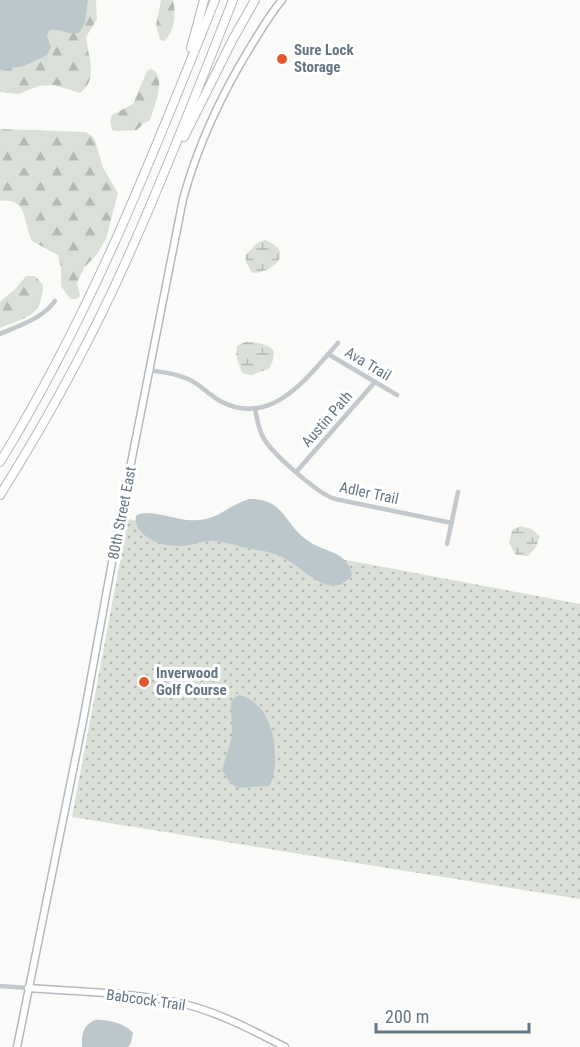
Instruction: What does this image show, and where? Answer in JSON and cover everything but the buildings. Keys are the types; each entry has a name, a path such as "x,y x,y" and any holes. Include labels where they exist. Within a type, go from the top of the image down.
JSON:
{"highway":[{"path":"142,181 186,65 204,0"},
{"path":"0,462 74,331 117,239 215,0"},
{"path":"157,192 233,0"},
{"path":"0,495 46,418 89,338 223,57 255,0"}],"street":[{"name":"80th Street East","path":"16,1047 84,717 179,216 199,147 229,83 282,0"},
{"path":"0,334 38,317 55,301"},
{"path":"149,370 181,376 228,404 255,408 275,404 287,396 339,343"},
{"name":"Ava Trail","path":"328,354 397,395"},
{"name":"Austin Path","path":"297,471 375,382"},
{"name":"Adler Trail","path":"255,408 265,441 323,494 331,498 452,523"},
{"path":"447,544 458,492"},
{"name":"Babcock Trail","path":"0,986 140,997 188,1005 219,1015 285,1047"}],"green space":[{"path":"0,0 96,0 97,19 86,37 91,74 86,87 80,93 54,85 38,86 19,94 0,92"},
{"path":"161,0 173,0 174,11 172,28 164,41 160,40 156,25"},
{"path":"154,70 157,75 159,87 150,120 137,130 112,130 110,121 112,115 133,104 147,71"},
{"path":"0,129 85,132 95,140 103,168 118,193 106,239 97,254 84,268 77,283 80,296 76,299 70,299 61,286 58,255 32,241 23,212 16,203 0,201"},
{"path":"265,240 279,250 278,261 268,269 252,273 245,256 257,243"},
{"path":"26,276 35,276 43,285 42,296 36,310 31,315 0,328 0,302"},
{"path":"245,342 264,345 274,351 269,369 251,375 242,373 236,355 237,346"},
{"path":"128,519 580,604 580,899 72,817"},
{"path":"521,526 531,529 540,536 536,547 528,556 516,555 509,543 512,530"}],"shaded area":[{"path":"0,0 88,0 85,22 80,32 49,30 47,36 51,47 47,55 24,66 0,70"},
{"path":"249,499 261,500 277,507 299,534 340,556 352,575 344,583 335,586 326,584 273,553 215,541 183,546 165,545 144,535 136,523 136,516 146,513 187,520 206,519"},
{"path":"240,695 250,699 258,706 269,722 274,742 275,763 273,778 269,786 238,788 230,783 222,770 232,737 231,703 235,697"},
{"path":"95,1020 110,1021 126,1027 133,1033 131,1043 128,1047 82,1047 84,1031"}],"place":[{"name":"Sure Lock Storage","path":"282,59"},
{"name":"Inverwood Golf Course","path":"144,682"}]}
